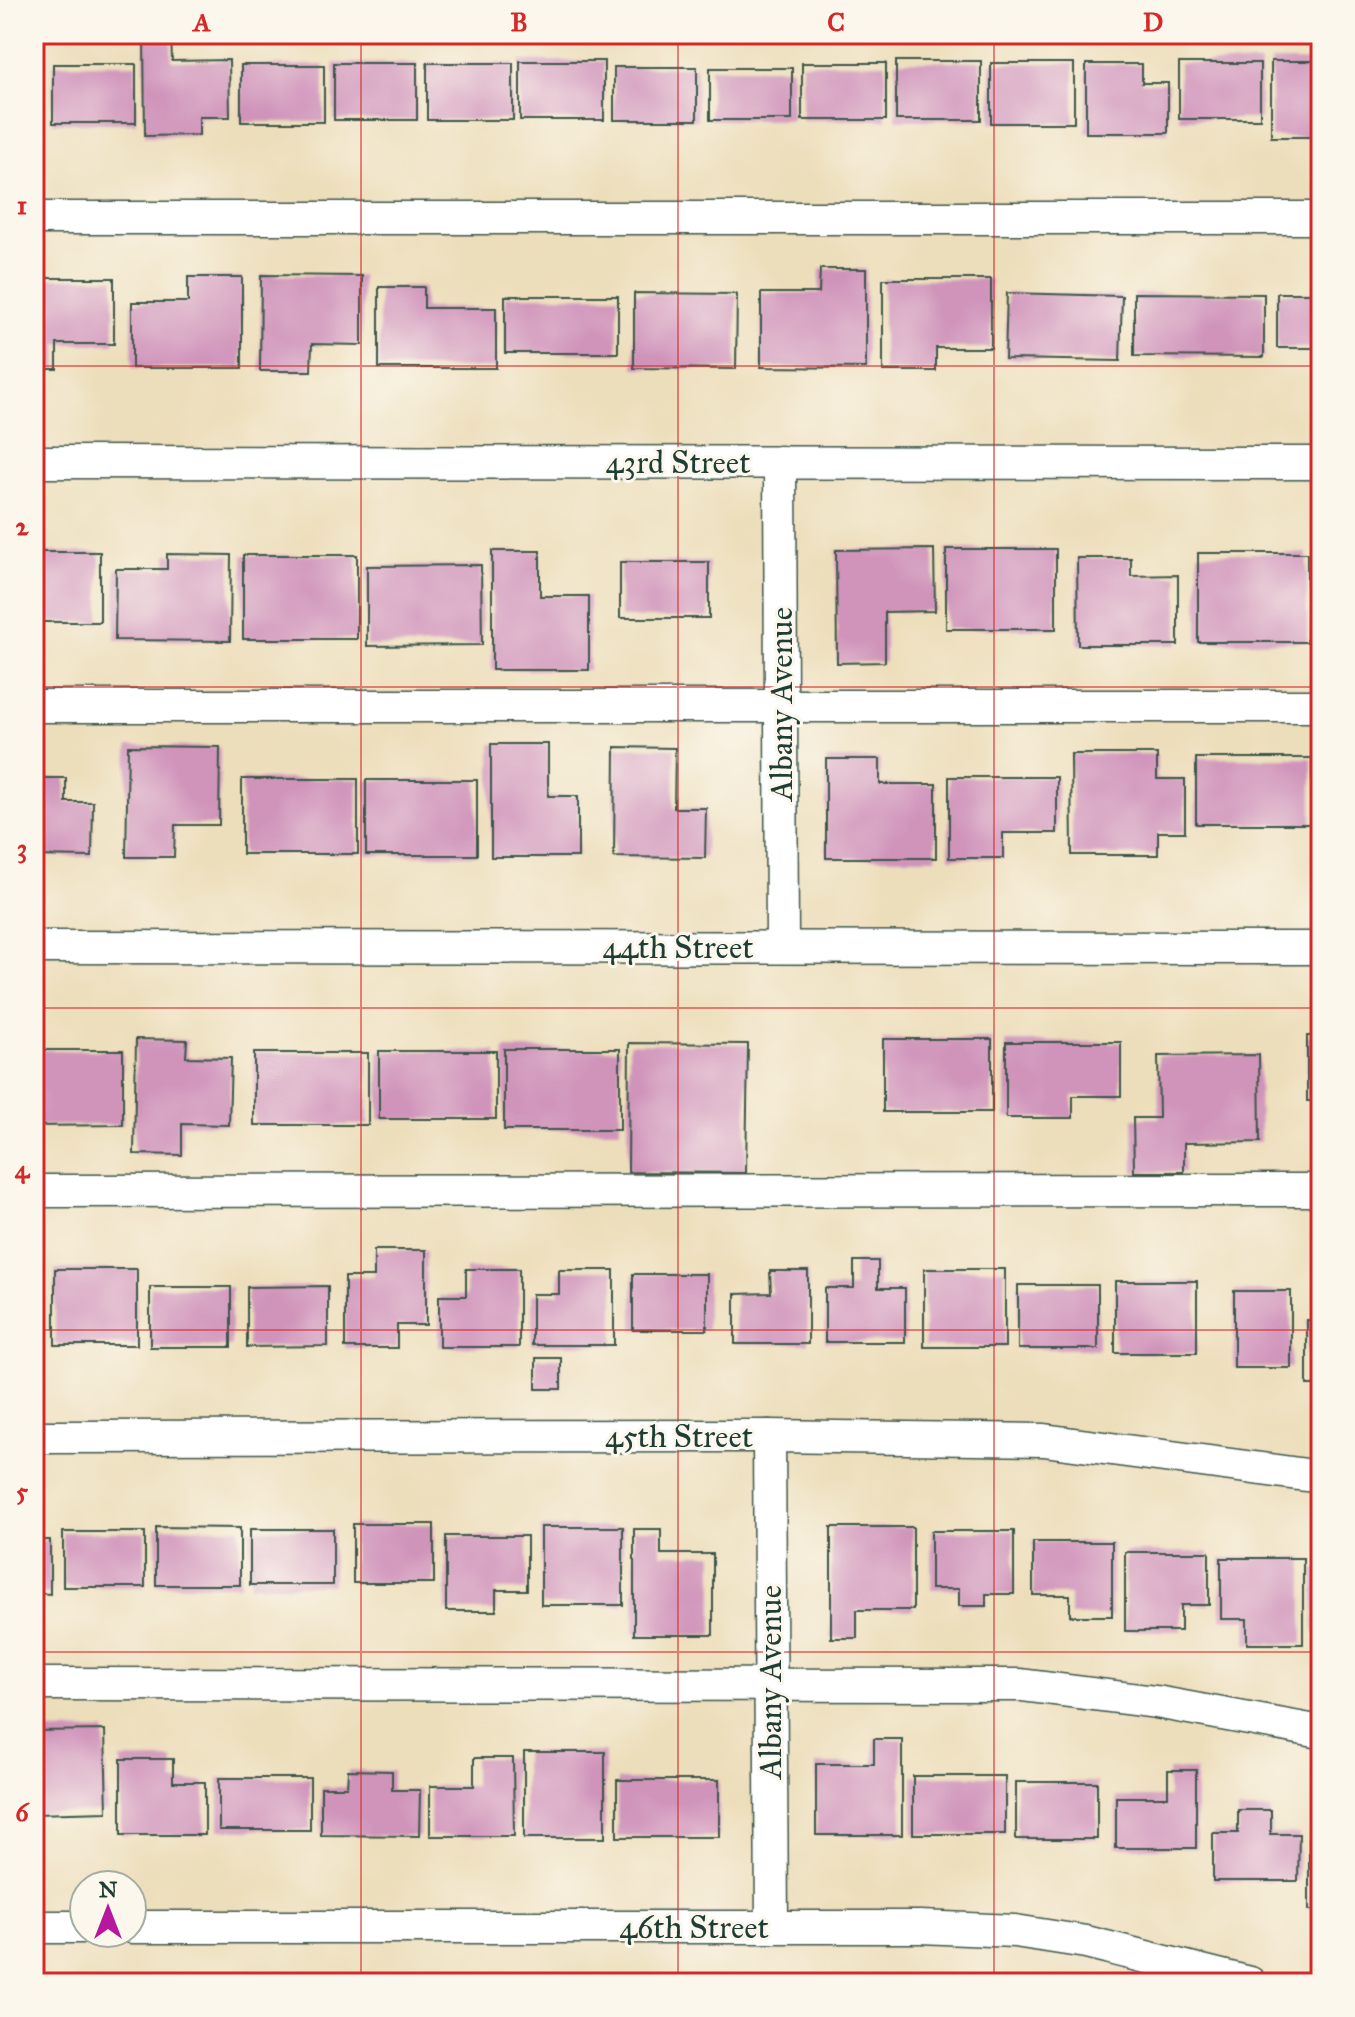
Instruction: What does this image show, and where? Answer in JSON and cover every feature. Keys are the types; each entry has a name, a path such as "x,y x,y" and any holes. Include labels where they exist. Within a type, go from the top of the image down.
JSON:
{"street":[{"path":"34,218 1321,218"},
{"name":"43rd Street","path":"34,462 1321,463"},
{"name":"Albany Avenue","path":"780,462 782,947"},
{"path":"34,706 1321,706"},
{"name":"44th Street","path":"34,947 1321,948"},
{"path":"34,1191 1321,1190"},
{"name":"Albany Avenue","path":"769,1436 772,1927"},
{"name":"45th Street","path":"34,1437 769,1436 1044,1440 1321,1477"},
{"path":"34,1684 1021,1685 1156,1702 1321,1732"},
{"path":"34,1927 68,1927"},
{"name":"46th Street","path":"148,1927 920,1927 1015,1931 1086,1942 1250,1983"}],"building":[{"path":"144,34 171,34 172,61 229,60 230,117 199,117 199,135 145,136"},
{"path":"520,61 604,61 604,120 520,120"},
{"path":"896,61 981,61 981,120 896,120"},
{"path":"1271,61 1321,61 1321,137 1271,137"},
{"path":"334,63 417,63 417,120 334,120"},
{"path":"427,63 513,63 513,120 427,120"},
{"path":"802,63 886,63 886,120 802,120"},
{"path":"991,63 1074,63 1074,123 991,123"},
{"path":"1179,63 1260,63 1260,119 1179,119"},
{"path":"34,64 41,64 41,114 34,114"},
{"path":"53,64 136,64 136,123 53,123"},
{"path":"1086,64 1142,64 1142,83 1168,83 1168,133 1086,133"},
{"path":"241,65 324,65 324,122 241,122"},
{"path":"614,67 697,67 697,120 614,120"},
{"path":"710,68 792,68 792,120 710,120"},
{"path":"820,269 866,269 866,368 761,367 761,293 819,293"},
{"path":"261,275 362,276 362,345 312,344 311,371 260,371"},
{"path":"188,277 242,277 242,368 132,368 132,302 188,302"},
{"path":"34,278 114,278 114,344 57,344 57,369 34,369"},
{"path":"883,279 991,279 991,348 936,348 936,371 883,371"},
{"path":"379,287 424,287 424,308 496,308 496,368 379,368"},
{"path":"634,293 737,294 736,369 634,368"},
{"path":"1007,293 1122,296 1120,361 1005,359"},
{"path":"1134,293 1264,294 1264,357 1134,356"},
{"path":"1277,293 1321,293 1321,348 1277,348"},
{"path":"505,296 618,296 618,353 505,353"},
{"path":"934,549 935,611 885,612 885,662 837,663 836,550"},
{"path":"946,549 1056,549 1056,629 946,629"},
{"path":"492,551 540,551 540,596 589,596 589,670 492,670"},
{"path":"34,552 100,552 100,622 34,622"},
{"path":"1198,553 1307,553 1307,642 1198,642"},
{"path":"167,554 231,555 230,641 115,640 116,569 167,569"},
{"path":"243,555 357,555 357,639 243,639"},
{"path":"1077,558 1131,558 1131,576 1178,575 1178,645 1078,645"},
{"path":"620,562 709,562 709,618 620,618"},
{"path":"481,565 482,645 367,646 367,566"},
{"path":"491,744 548,744 548,796 578,796 578,857 491,857"},
{"path":"128,746 220,747 219,825 175,825 174,857 126,857"},
{"path":"615,747 675,748 674,808 706,808 705,858 614,857"},
{"path":"1071,754 1157,754 1157,779 1185,779 1185,832 1158,832 1158,855 1072,855"},
{"path":"1196,758 1312,758 1312,824 1196,824"},
{"path":"826,759 880,759 880,784 936,784 936,858 826,858"},
{"path":"949,777 1057,777 1057,833 1003,833 1003,858 949,858"},
{"path":"34,778 66,778 66,802 93,802 92,857 34,856"},
{"path":"242,779 358,779 358,854 242,854"},
{"path":"366,780 477,780 477,855 366,855"},
{"path":"1307,1036 1321,1036 1321,1101 1307,1101"},
{"path":"136,1039 187,1040 186,1057 231,1058 229,1125 182,1124 182,1155 134,1154"},
{"path":"883,1039 992,1039 992,1112 883,1112"},
{"path":"1006,1042 1121,1042 1121,1096 1073,1096 1073,1118 1006,1118"},
{"path":"629,1043 748,1044 746,1173 628,1172"},
{"path":"504,1049 620,1049 620,1130 504,1130"},
{"path":"34,1050 123,1050 123,1125 34,1126"},
{"path":"379,1051 496,1051 496,1119 379,1119"},
{"path":"254,1053 368,1053 368,1125 254,1125"},
{"path":"1259,1055 1260,1142 1184,1143 1184,1172 1134,1172 1133,1118 1159,1118 1158,1056"},
{"path":"374,1250 426,1250 426,1325 397,1325 397,1348 345,1348 345,1277 374,1277"},
{"path":"854,1261 878,1261 878,1288 905,1288 905,1342 825,1342 825,1288 854,1288"},
{"path":"55,1269 137,1269 137,1345 55,1345"},
{"path":"466,1269 519,1269 519,1347 439,1347 439,1296 466,1296"},
{"path":"924,1269 1005,1269 1005,1347 924,1347"},
{"path":"559,1270 614,1270 614,1345 532,1345 532,1294 559,1294"},
{"path":"770,1271 808,1271 808,1344 735,1344 735,1294 771,1293"},
{"path":"633,1274 707,1274 707,1330 633,1330"},
{"path":"1115,1281 1197,1281 1197,1353 1115,1353"},
{"path":"34,1283 41,1283 41,1345 34,1345"},
{"path":"1018,1285 1098,1285 1098,1349 1018,1349"},
{"path":"328,1286 328,1346 247,1347 247,1287"},
{"path":"150,1287 231,1287 231,1347 150,1347"},
{"path":"1234,1291 1291,1291 1291,1368 1234,1368"},
{"path":"1307,1320 1321,1320 1321,1385 1307,1385"},
{"path":"536,1358 561,1358 561,1389 536,1389"},
{"path":"353,1524 434,1524 434,1583 353,1583"},
{"path":"156,1527 240,1528 240,1585 156,1585"},
{"path":"541,1527 623,1527 623,1605 541,1605"},
{"path":"831,1527 913,1527 913,1610 857,1610 857,1638 831,1638"},
{"path":"250,1529 333,1529 333,1585 250,1585"},
{"path":"634,1529 661,1529 661,1554 713,1554 713,1635 634,1635"},
{"path":"931,1531 1014,1531 1014,1594 986,1594 986,1606 959,1606 959,1589 931,1589"},
{"path":"63,1532 145,1532 145,1587 63,1587"},
{"path":"446,1536 527,1536 527,1590 496,1590 496,1611 446,1611"},
{"path":"34,1540 50,1540 50,1594 34,1593"},
{"path":"1033,1542 1112,1542 1112,1616 1070,1616 1070,1595 1033,1595"},
{"path":"1125,1552 1209,1552 1209,1605 1181,1605 1181,1631 1125,1631"},
{"path":"1221,1558 1303,1558 1303,1644 1247,1644 1247,1619 1221,1619"},
{"path":"1314,1569 1321,1569 1321,1634 1314,1634"},
{"path":"105,1730 107,1812 34,1814 34,1731"},
{"path":"874,1739 902,1739 902,1835 816,1835 816,1764 874,1764"},
{"path":"524,1752 605,1752 605,1838 524,1838"},
{"path":"474,1758 513,1758 514,1836 430,1836 430,1786 474,1786"},
{"path":"121,1759 173,1759 173,1782 205,1782 205,1835 121,1835"},
{"path":"348,1770 392,1771 392,1790 420,1790 419,1836 321,1835 321,1787 347,1787"},
{"path":"1168,1770 1196,1770 1196,1848 1116,1848 1116,1797 1168,1797"},
{"path":"913,1776 1005,1776 1005,1834 913,1834"},
{"path":"219,1778 310,1778 310,1830 219,1830"},
{"path":"617,1780 719,1780 719,1837 617,1837"},
{"path":"1016,1782 1097,1782 1097,1839 1016,1839"},
{"path":"1238,1810 1271,1810 1271,1834 1299,1834 1298,1881 1213,1881 1213,1833 1238,1833"},
{"path":"1309,1835 1321,1835 1321,1910 1309,1910"}]}
